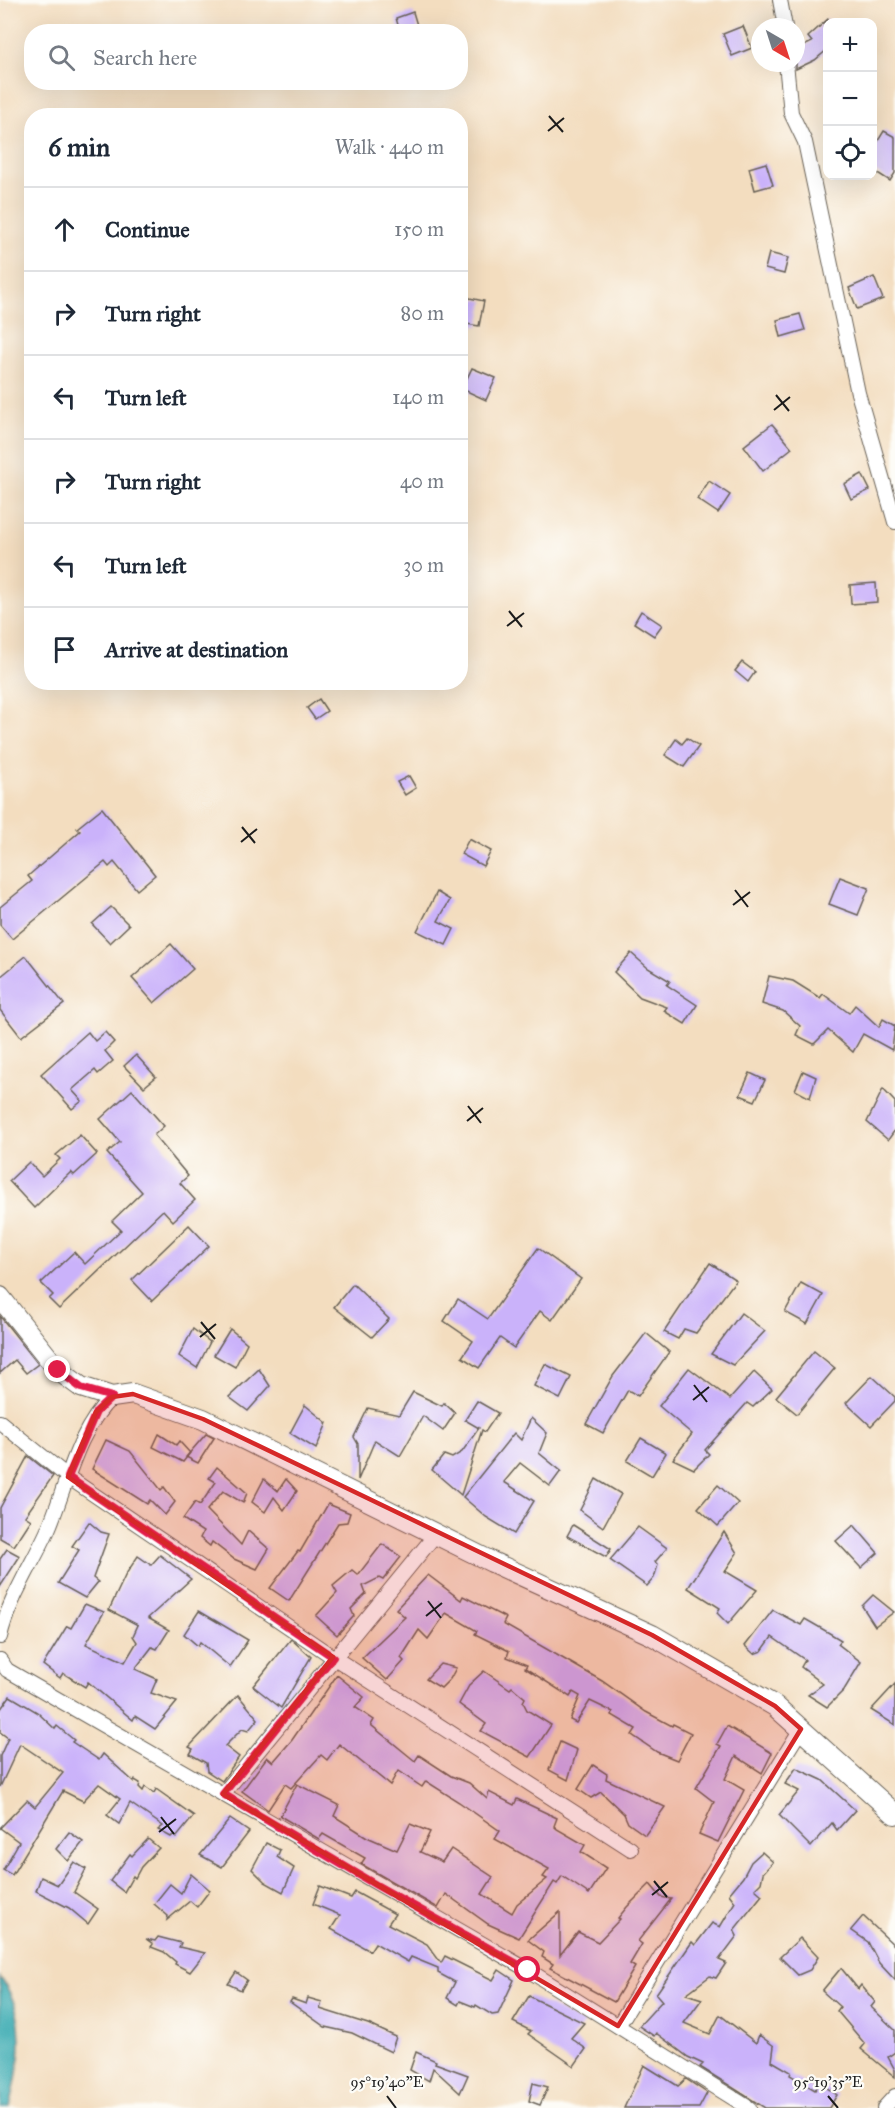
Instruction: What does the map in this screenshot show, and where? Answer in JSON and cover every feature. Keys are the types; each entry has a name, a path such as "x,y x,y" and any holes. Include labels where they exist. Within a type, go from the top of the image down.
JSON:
{"street":[{"path":"780,0 783,18"},
{"path":"787,72 791,113 805,142 858,393 895,522"},
{"path":"0,1297 58,1370 81,1388 112,1397 133,1394 203,1419 436,1534 652,1635 775,1706 895,1814"},
{"path":"0,1637 48,1530 96,1412 112,1397"},
{"path":"0,1422 68,1477 333,1657 632,1849"},
{"path":"223,1794 436,1534"},
{"path":"0,1660 7,1670 376,1885 528,1970 749,2108"},
{"path":"618,2026 801,1729"},
{"path":"884,2108 895,2096"}],"highlighted area":[{"path":"133,1394 203,1419 652,1635 775,1706 801,1729 618,2026 223,1794 333,1657 68,1477 96,1412 112,1397"}],"water":[{"path":"0,1977 16,2008 19,2024 19,2057 10,2108 0,2108"}],"building":[{"path":"413,12 417,24 398,24 396,18"},
{"path":"823,24 823,53 805,65 805,46 812,42 808,37"},
{"path":"743,26 751,48 732,56 723,34"},
{"path":"884,131 895,137 895,173 890,181 877,173 877,142"},
{"path":"766,163 773,185 755,190 749,168"},
{"path":"769,253 788,258 784,274 765,269"},
{"path":"874,277 883,299 857,309 849,288"},
{"path":"468,298 484,301 479,326 468,324"},
{"path":"800,314 805,330 781,337 777,320"},
{"path":"472,368 496,378 486,400 468,392 468,376"},
{"path":"772,424 792,448 763,471 744,446"},
{"path":"862,474 870,490 851,499 844,484"},
{"path":"709,481 730,495 718,513 697,499"},
{"path":"876,583 877,602 851,604 850,585"},
{"path":"641,611 662,625 654,636 634,623"},
{"path":"742,662 755,672 748,682 735,671"},
{"path":"319,699 327,711 315,719 307,708"},
{"path":"687,738 699,746 684,767 665,755 676,739 682,744"},
{"path":"409,776 416,788 405,795 397,782"},
{"path":"102,808 155,875 137,890 114,862 109,867 105,862 12,939 0,925 0,907 32,881 28,876 80,831 77,828"},
{"path":"469,839 491,851 483,866 461,854"},
{"path":"840,877 869,888 858,915 829,904"},
{"path":"437,892 450,900 438,921 454,929 446,945 417,931"},
{"path":"111,907 129,925 110,943 92,924"},
{"path":"171,944 193,969 154,1003 132,978"},
{"path":"631,953 648,968 670,981 667,985 697,1005 685,1024 664,1011 667,1007 640,997 614,972"},
{"path":"26,956 64,1004 21,1037 0,1010 0,977"},
{"path":"769,976 793,981 820,998 823,994 849,1013 855,1005 879,1027 883,1019 895,1026 892,1050 863,1034 853,1052 828,1030 814,1044 796,1035 800,1026 783,1011 762,1004"},
{"path":"88,1032 95,1041 105,1032 114,1042 105,1051 113,1061 98,1074 95,1070 72,1090 82,1101 72,1109 41,1074"},
{"path":"136,1055 156,1077 144,1087 124,1066"},
{"path":"803,1071 816,1077 810,1098 795,1090"},
{"path":"750,1073 765,1080 755,1101 740,1095"},
{"path":"883,1089 895,1102 895,1130 888,1140 867,1122"},
{"path":"132,1090 164,1126 154,1135 188,1176 180,1183 195,1200 173,1221 163,1210 59,1309 49,1299 53,1295 41,1283 74,1252 85,1264 121,1230 112,1221 142,1192 107,1153 120,1142 100,1119"},
{"path":"80,1135 97,1154 74,1175 71,1172 34,1208 9,1181 29,1162 42,1176 60,1159 56,1155"},
{"path":"189,1225 209,1246 152,1301 132,1280"},
{"path":"538,1248 581,1279 552,1320 540,1311 514,1348 500,1338 479,1368 462,1357 473,1341 444,1321 458,1299 488,1319"},
{"path":"710,1263 736,1280 696,1333 684,1329 678,1339 664,1332"},
{"path":"801,1283 823,1295 807,1324 785,1312"},
{"path":"353,1284 389,1319 372,1337 334,1307"},
{"path":"741,1313 765,1331 733,1365 711,1354"},
{"path":"0,1316 38,1364 26,1373 15,1360 0,1373"},
{"path":"193,1329 210,1342 197,1368 179,1356"},
{"path":"230,1329 247,1343 235,1367 214,1355"},
{"path":"646,1333 669,1352 638,1396 628,1390 603,1433 586,1424 613,1376"},
{"path":"814,1351 835,1368 797,1414 776,1397"},
{"path":"545,1364 571,1377 560,1399 534,1386"},
{"path":"689,1368 730,1399 754,1372 772,1389 753,1407 747,1403 705,1450 709,1454 694,1469 673,1459 692,1434 659,1406"},
{"path":"259,1369 270,1386 248,1411 229,1397"},
{"path":"872,1376 895,1397 895,1401 871,1426 846,1403"},
{"path":"413,1392 442,1406 444,1403 455,1413 443,1431 423,1416 400,1456 375,1440 358,1480 358,1444 354,1437 368,1408 399,1415"},
{"path":"477,1401 498,1413 485,1432 482,1430 461,1495 432,1470 444,1455 452,1458 462,1452 479,1428 465,1420"},
{"path":"305,1405 327,1423 316,1449 290,1433"},
{"path":"531,1418 547,1433 539,1453 561,1471 550,1486 520,1463 504,1482 534,1501 514,1534 486,1517 463,1497 514,1433 521,1440"},
{"path":"159,1434 176,1445 179,1441 190,1453 183,1462 153,1447"},
{"path":"206,1434 214,1438 198,1463 186,1457"},
{"path":"641,1438 666,1453 652,1476 627,1461"},
{"path":"106,1440 130,1451 161,1490 164,1487 175,1502 165,1515 150,1500 147,1504 92,1469"},
{"path":"28,1456 53,1476 25,1516 31,1520 14,1546 0,1538 0,1508"},
{"path":"217,1467 247,1493 243,1503 223,1491 207,1510 241,1545 248,1531 269,1549 257,1569 234,1559 212,1542 210,1546 200,1538 203,1532 183,1519 195,1502 200,1505 216,1482 209,1478"},
{"path":"264,1479 278,1491 286,1479 297,1491 284,1510 274,1497 265,1512 252,1502"},
{"path":"596,1479 621,1494 603,1527 580,1510"},
{"path":"718,1485 738,1503 718,1526 698,1508"},
{"path":"328,1504 350,1513 347,1522 338,1523 289,1601 270,1588 298,1551 300,1552"},
{"path":"89,1522 101,1532 109,1534 93,1578 98,1582 85,1598 58,1583 79,1550 72,1546"},
{"path":"573,1525 611,1549 606,1557 567,1536"},
{"path":"854,1525 878,1553 861,1568 836,1541"},
{"path":"638,1527 667,1548 655,1562 658,1565 654,1578 647,1586 610,1560"},
{"path":"724,1532 737,1553 725,1571 757,1590 728,1624 717,1613 720,1608 688,1588"},
{"path":"382,1544 401,1557 383,1580 379,1578 363,1586 366,1594 351,1609 354,1616 337,1635 316,1616 337,1593 333,1586 352,1570 358,1575"},
{"path":"7,1549 20,1556 0,1587 0,1559"},
{"path":"160,1555 191,1579 148,1618 169,1630 157,1649 152,1647 135,1669 157,1679 151,1693 177,1702 155,1729 135,1716 133,1720 88,1682 85,1687 63,1673 60,1678 43,1665 67,1626 71,1628 85,1604 104,1612 86,1644 125,1662 137,1642 133,1636 138,1625 109,1610 126,1574 138,1556 151,1565"},
{"path":"428,1575 461,1600 463,1596 506,1618 503,1624 602,1681 646,1712 691,1733 677,1760 657,1752 632,1735 636,1729 612,1715 613,1712 590,1701 576,1723 570,1720 580,1696 573,1692 570,1697 525,1668 527,1665 507,1657 509,1651 475,1634 477,1631 446,1613 428,1639 419,1630 401,1658 404,1661 387,1680 362,1658 405,1617 396,1609"},
{"path":"873,1595 894,1612 875,1626 862,1606"},
{"path":"773,1610 801,1625 805,1619 831,1634 841,1640 838,1644 861,1662 844,1690 827,1707 808,1695 823,1684 801,1667 805,1660 772,1637 762,1651 754,1654 745,1646"},
{"path":"199,1611 248,1640 230,1667 200,1642 198,1646 184,1634"},
{"path":"291,1639 311,1657 281,1708 253,1686"},
{"path":"440,1664 456,1668 441,1688 426,1679"},
{"path":"484,1671 510,1689 512,1687 525,1698 523,1702 527,1710 551,1725 530,1757 481,1731 486,1724 459,1704 470,1684"},
{"path":"337,1675 364,1697 355,1707 374,1720 371,1725 415,1761 419,1755 451,1776 469,1783 487,1799 489,1792 514,1805 517,1799 557,1818 554,1826 585,1845 581,1852 606,1868 589,1894 562,1876 557,1884 554,1882 519,1938 488,1924 446,1894 438,1908 361,1864 365,1858 323,1834 319,1839 280,1816 297,1784 339,1805 334,1816 367,1837 397,1850 410,1824 430,1832 420,1852 442,1862 451,1849 493,1877 482,1894 512,1913 517,1904 547,1879 543,1877 549,1869 495,1839 500,1831 459,1802 426,1781 422,1787 398,1771 390,1785 339,1744 327,1760 321,1755 291,1788 285,1784 268,1810 242,1791 267,1757 273,1762 292,1740"},
{"path":"895,1684 895,1725 871,1710"},
{"path":"238,1695 258,1719 248,1731 242,1729 225,1746 239,1757 222,1781 207,1771 206,1763 190,1754 193,1749 189,1747"},
{"path":"10,1696 37,1712 55,1729 57,1726 74,1740 72,1742 99,1760 103,1754 134,1782 135,1780 140,1783 139,1787 143,1791 145,1787 154,1793 156,1789 194,1816 176,1838 158,1830 163,1826 130,1803 119,1824 107,1815 120,1799 99,1784 83,1801 63,1791 12,1875 3,1870 19,1842 0,1828 27,1800 35,1807 63,1773 20,1744 0,1787 0,1756 8,1738 0,1732 0,1710"},
{"path":"727,1726 772,1753 762,1773 736,1756 725,1779 744,1790 718,1842 699,1834 714,1802 696,1788 721,1746 717,1744"},
{"path":"560,1742 577,1750 568,1780 549,1770"},
{"path":"593,1765 607,1774 606,1779 665,1807 645,1835 628,1823 624,1814 601,1792 591,1798 578,1789"},
{"path":"796,1768 822,1780 855,1810 837,1830 832,1823 811,1847 779,1815 799,1791 785,1784"},
{"path":"230,1819 249,1832 222,1867 200,1855"},
{"path":"69,1832 83,1842 68,1861 56,1849"},
{"path":"148,1839 159,1848 141,1867 135,1878 133,1876 124,1892 110,1881 130,1854 132,1856"},
{"path":"266,1843 280,1850 277,1857 294,1868 283,1892 265,1882 252,1869"},
{"path":"762,1852 773,1862 763,1873 761,1883 755,1889 762,1895 734,1930 737,1936 719,1960 726,1963 716,1978 710,1976 686,1994 702,1999 684,2023 710,2034 720,2015 756,2043 759,2035 774,2046 772,2061 791,2072 790,2075 815,2090 820,2083 837,2095 829,2108 765,2108 700,2067 703,2064 688,2057 656,2033 654,2036 639,2026 662,2001 656,1994 692,1942 695,1945 712,1923 720,1927 735,1902 729,1894 743,1877 751,1862"},
{"path":"74,1862 86,1869 74,1892 98,1909 88,1924 69,1908 36,1891 41,1877 58,1885"},
{"path":"191,1874 210,1890 197,1907 190,1901 167,1920 168,1916 154,1904 170,1884 181,1893"},
{"path":"650,1884 661,1897 671,1899 638,1941 642,1944 630,1964 635,1967 614,2002 550,1968 553,1964 542,1957 544,1952 528,1940 560,1912 560,1955 578,1932 598,1942"},
{"path":"320,1886 351,1898 355,1892 395,1914 388,1924 427,1944 441,1963 445,1956 493,1980 499,1970 514,1980 498,2014 492,2015 476,2005 475,2007 460,2001 458,2005 447,1998 455,1982 438,1973 438,1968 411,1957 408,1962 375,1943 370,1951 331,1929 340,1915 313,1904"},
{"path":"863,1916 895,1946 895,1980 879,1963 868,1942 851,1930"},
{"path":"158,1937 181,1943 179,1947 205,1953 190,1972 175,1964 176,1962 164,1952 151,1947 153,1944 146,1939 155,1941"},
{"path":"800,1938 818,1957 810,1970 798,1975 780,1957"},
{"path":"841,1968 858,1989 861,1985 875,2002 871,2007 895,2030 895,2052 888,2057 895,2070 895,2077 861,2049 865,2044 837,2011 840,2007 822,1991"},
{"path":"236,1972 247,1980 241,1990 228,1984"},
{"path":"529,1996 584,2023 571,2038 586,2049 574,2066 528,2034 531,2031 513,2022"},
{"path":"308,1998 322,2002 320,2009 368,2024 396,2037 391,2052 352,2033 325,2027 290,2002 292,1999 306,2004"},
{"path":"416,2052 436,2061 435,2063 468,2075 460,2093 433,2068 429,2081 410,2070"},
{"path":"644,2065 678,2086 686,2079 707,2093 699,2108 624,2108"},
{"path":"533,2083 548,2087 540,2105 529,2101"}],"route":[{"path":"58,1370 81,1388 112,1397 96,1412 68,1477 333,1657 223,1794 376,1885 528,1970"}]}
